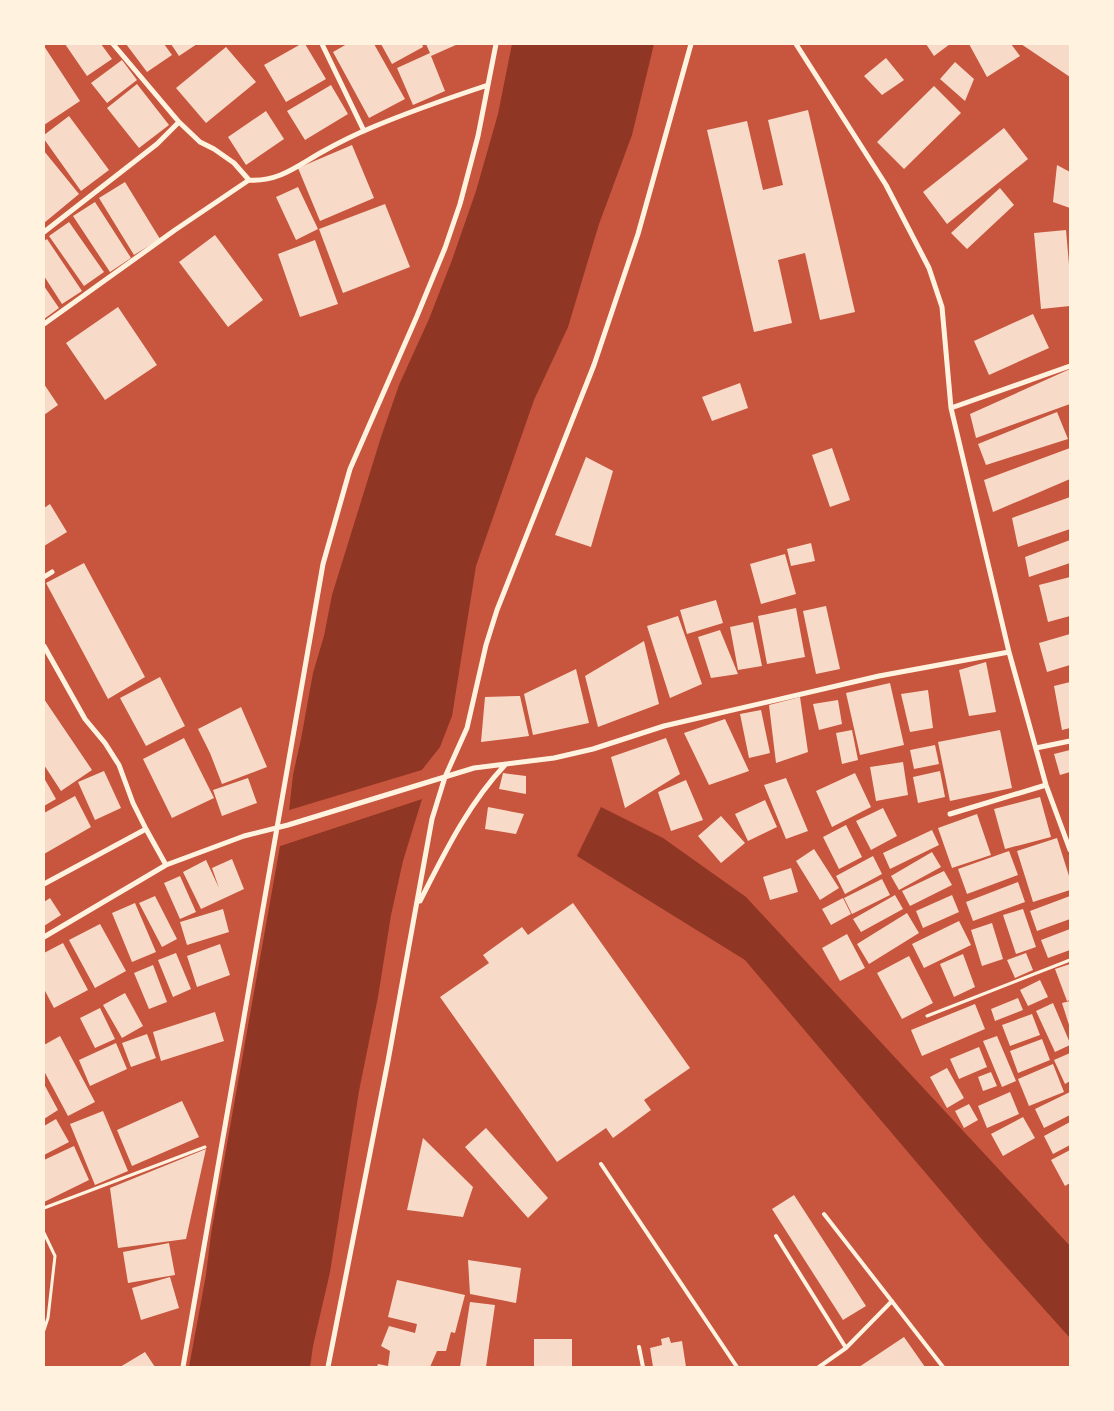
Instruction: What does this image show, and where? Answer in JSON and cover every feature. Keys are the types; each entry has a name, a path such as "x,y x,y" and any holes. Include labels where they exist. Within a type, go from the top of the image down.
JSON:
{"street":[{"path":"113,44 179,122 200,142 234,163 249,180"},
{"path":"322,44 364,131"},
{"path":"183,1367 321,574 350,469 417,316 460,204 478,136 496,44"},
{"path":"328,1367 432,819 445,777 467,728 486,644 497,610 594,365 638,234 691,44"},
{"path":"796,44 886,185 929,268 942,306 951,408 1009,652 1046,785 1070,850"},
{"path":"44,324 175,230 249,180 262,181 273,179 364,131 424,106 488,84"},
{"path":"44,232 158,144 179,122"},
{"path":"951,408 1070,366"},
{"path":"44,578 52,572"},
{"path":"44,646 85,719 105,743 119,765 133,803 166,865"},
{"path":"44,937 166,865 236,838 288,825 474,768 554,758 593,749 674,724 879,676 1009,652"},
{"path":"1036,748 1070,742"},
{"path":"417,906 475,801 505,764"},
{"path":"950,814 1046,785"},
{"path":"44,884 146,829"}],"lane":[{"path":"601,1164 737,1367"},
{"path":"824,1214 943,1367"},
{"path":"776,1236 846,1348"},
{"path":"820,1367 846,1348 892,1301"},
{"path":"640,1348 643,1367"}],"path":[{"path":"927,1016 1070,960"},
{"path":"44,1208 222,1141"},
{"path":"44,1233 55,1256 48,1318 44,1330"}],"shaded area":[{"path":"512,44 654,44 632,135 599,224 568,327 534,400 476,566 452,716 440,747 421,771 289,811 293,775 313,673 324,636 332,595 399,385 429,319 476,191 498,114"},
{"path":"422,799 403,861 391,915 378,997 359,1091 330,1272 310,1367 189,1367 280,846"},
{"path":"601,807 663,838 746,897 1070,1246 1070,1338 985,1243 745,960 577,856"}],"pier":[{"path":"425,769 422,773 289,813 286,811"},
{"path":"421,797 424,798 277,847 279,844"}],"building":[{"path":"65,44 101,44 112,59 87,76"},
{"path":"126,44 164,44 172,55 147,72"},
{"path":"171,44 197,44 179,56"},
{"path":"301,44 305,44 326,79 286,102 264,65"},
{"path":"347,44 374,44 405,99 369,118 333,52"},
{"path":"381,44 422,44 423,47 392,64"},
{"path":"426,44 458,44 431,56 445,91 413,105 397,68 430,53"},
{"path":"926,44 950,44 934,56"},
{"path":"969,44 1011,44 1020,56 987,77"},
{"path":"1021,44 1070,44 1070,77"},
{"path":"44,46 80,101 44,125"},
{"path":"226,47 256,82 206,123 176,88"},
{"path":"886,58 904,80 882,95 864,76"},
{"path":"122,60 137,80 107,103 91,83"},
{"path":"955,62 974,79 965,101 940,79"},
{"path":"137,84 169,125 139,148 107,108"},
{"path":"331,85 348,114 305,140 287,111"},
{"path":"934,86 961,113 904,169 877,142"},
{"path":"808,110 855,312 820,320 805,253 778,260 792,323 754,332 707,130 747,121 763,190 783,185 768,120"},
{"path":"266,111 284,139 246,165 228,137"},
{"path":"69,116 109,170 81,191 44,139 44,135"},
{"path":"1004,128 1028,159 947,224 923,192"},
{"path":"352,145 374,198 320,221 298,168"},
{"path":"44,151 79,194 44,223"},
{"path":"1057,165 1070,172 1070,208 1053,202"},
{"path":"125,182 160,239 134,255 99,198"},
{"path":"298,187 318,229 296,240 276,197"},
{"path":"1000,188 1014,205 967,249 951,233"},
{"path":"95,202 131,258 110,272 73,216"},
{"path":"385,204 410,267 343,293 319,229"},
{"path":"69,222 104,272 84,286 49,236"},
{"path":"1066,230 1070,276 1070,306 1041,309 1034,233"},
{"path":"215,235 263,300 228,327 179,262"},
{"path":"47,239 82,291 62,304 44,276 44,241"},
{"path":"315,240 338,304 300,317 278,254"},
{"path":"44,286 59,308 44,319"},
{"path":"118,307 157,365 105,400 66,343"},
{"path":"1033,314 1049,348 989,375 974,341"},
{"path":"1070,369 1070,404 976,438 970,414"},
{"path":"740,383 748,408 712,421 702,397"},
{"path":"44,384 58,405 44,415"},
{"path":"1057,412 1068,439 986,465 978,444"},
{"path":"832,448 850,500 830,507 812,455"},
{"path":"1070,448 1070,479 993,512 984,480"},
{"path":"586,457 613,471 591,547 555,535"},
{"path":"1070,497 1070,529 1018,547 1012,518"},
{"path":"50,504 67,532 44,546 44,508"},
{"path":"1070,540 1070,563 1029,577 1025,557"},
{"path":"811,543 815,561 791,566 787,549"},
{"path":"785,554 796,594 761,604 750,564"},
{"path":"84,563 145,677 108,699 46,583"},
{"path":"1070,577 1070,616 1048,622 1039,585"},
{"path":"716,600 723,623 687,634 680,610"},
{"path":"826,606 840,669 816,674 803,611"},
{"path":"796,608 805,657 767,664 758,616"},
{"path":"678,616 702,684 670,698 647,626"},
{"path":"753,622 762,666 738,670 730,627"},
{"path":"720,630 738,674 711,678 698,637"},
{"path":"1070,634 1070,665 1047,672 1039,643"},
{"path":"644,641 659,704 598,727 585,676"},
{"path":"986,662 996,712 969,716 959,670"},
{"path":"576,669 589,723 533,735 524,694"},
{"path":"160,677 185,726 146,746 120,698"},
{"path":"1070,682 1070,728 1062,730 1054,686"},
{"path":"890,683 904,745 860,755 846,693"},
{"path":"928,690 933,728 910,732 901,694"},
{"path":"520,696 529,736 481,742 485,697"},
{"path":"800,697 808,752 776,763 769,705"},
{"path":"44,699 92,770 61,791 44,765"},
{"path":"838,700 842,724 819,730 813,704"},
{"path":"241,707 267,767 222,784 198,729"},
{"path":"761,710 770,753 749,758 740,714"},
{"path":"725,719 749,771 709,785 684,733"},
{"path":"852,730 858,760 842,764 836,733"},
{"path":"1000,730 1012,788 950,801 938,742"},
{"path":"184,738 214,798 172,818 143,759"},
{"path":"666,738 680,774 625,808 611,757"},
{"path":"935,745 939,764 914,769 910,750"},
{"path":"1070,750 1070,772 1060,775 1054,754"},
{"path":"903,762 908,795 876,801 870,767"},
{"path":"104,771 121,808 95,820 78,782"},
{"path":"940,771 945,797 918,803 913,777"},
{"path":"503,773 526,776 526,794 499,789"},
{"path":"855,773 871,807 832,827 816,791"},
{"path":"44,778 56,799 44,806"},
{"path":"248,778 257,803 222,816 213,790"},
{"path":"786,778 808,831 786,839 764,785"},
{"path":"686,780 703,820 671,831 658,792"},
{"path":"75,796 91,827 44,854 44,813"},
{"path":"1040,797 1051,837 1005,849 994,809"},
{"path":"765,800 777,827 748,841 735,814"},
{"path":"488,807 524,814 516,834 485,829"},
{"path":"883,808 897,836 871,850 856,821"},
{"path":"977,814 991,855 952,868 938,828"},
{"path":"721,816 745,843 721,863 698,836"},
{"path":"846,825 862,857 839,869 823,837"},
{"path":"932,830 939,845 890,869 883,853"},
{"path":"1057,838 1070,879 1070,890 1033,902 1017,851"},
{"path":"814,849 839,888 820,900 796,861"},
{"path":"1009,851 1018,875 967,894 958,869"},
{"path":"932,852 941,867 899,890 891,876"},
{"path":"873,856 882,874 845,894 836,876"},
{"path":"232,859 244,889 201,909 183,872 206,860 219,888 212,868"},
{"path":"791,868 798,892 770,900 763,877"},
{"path":"944,871 952,885 910,906 902,891"},
{"path":"180,876 196,912 180,919 164,883"},
{"path":"882,879 890,895 852,914 844,898"},
{"path":"1018,882 1025,902 973,921 966,902"},
{"path":"895,895 903,909 861,932 853,919"},
{"path":"952,895 959,912 923,928 916,911"},
{"path":"155,896 177,939 162,947 139,903"},
{"path":"1070,896 1070,919 1037,931 1030,911"},
{"path":"50,898 61,915 44,926 44,902"},
{"path":"843,898 851,914 831,925 822,909"},
{"path":"135,903 156,952 132,962 112,913"},
{"path":"573,903 690,1068 644,1100 651,1110 613,1138 606,1128 557,1162 440,997 489,963 483,955 522,927 528,935"},
{"path":"223,909 229,932 187,945 180,922"},
{"path":"1023,909 1036,947 1016,954 1003,915"},
{"path":"907,913 919,933 869,964 857,944"},
{"path":"959,921 971,945 924,968 912,944"},
{"path":"992,923 1003,959 982,966 971,930"},
{"path":"100,924 126,971 95,988 69,940"},
{"path":"1070,929 1070,950 1048,958 1041,940"},
{"path":"847,934 865,968 840,981 822,948"},
{"path":"63,943 88,990 54,1008 44,989 44,953"},
{"path":"220,944 230,975 197,987 187,956"},
{"path":"176,953 191,989 173,997 158,960"},
{"path":"1026,953 1033,970 1015,978 1007,960"},
{"path":"963,954 975,987 954,997 940,964"},
{"path":"909,956 933,1003 902,1019 877,973"},
{"path":"1070,964 1070,1000 1067,1001 1055,969"},
{"path":"153,965 167,1002 149,1009 134,973"},
{"path":"1040,980 1048,997 1028,1006 1020,990"},
{"path":"125,993 143,1026 122,1038 103,1005"},
{"path":"1018,998 1023,1010 995,1021 991,1009"},
{"path":"1070,1001 1070,1028 1062,1003"},
{"path":"1053,1003 1070,1043 1070,1045 1055,1052 1036,1011"},
{"path":"975,1004 985,1029 922,1056 911,1030"},
{"path":"100,1008 115,1039 95,1048 80,1018"},
{"path":"215,1012 224,1041 161,1061 153,1032"},
{"path":"1032,1014 1040,1035 1010,1046 1002,1025"},
{"path":"147,1034 156,1058 131,1067 122,1043"},
{"path":"60,1036 95,1102 68,1116 44,1071 44,1045"},
{"path":"997,1036 1016,1081 1002,1087 983,1041"},
{"path":"1042,1039 1050,1060 1018,1073 1010,1051"},
{"path":"116,1043 127,1069 90,1086 79,1060"},
{"path":"979,1047 987,1067 959,1079 950,1059"},
{"path":"1070,1053 1070,1081 1065,1084 1054,1060"},
{"path":"1053,1064 1064,1092 1029,1106 1018,1079"},
{"path":"947,1068 964,1098 947,1108 930,1077"},
{"path":"991,1072 997,1086 983,1091 978,1077"},
{"path":"44,1084 58,1110 44,1119"},
{"path":"1010,1092 1019,1114 987,1128 978,1106"},
{"path":"1070,1092 1070,1115 1044,1128 1035,1109"},
{"path":"182,1101 199,1137 132,1166 117,1130"},
{"path":"969,1104 978,1120 964,1128 955,1111"},
{"path":"103,1111 128,1171 95,1185 70,1124"},
{"path":"1023,1117 1035,1138 1003,1156 991,1134"},
{"path":"56,1119 69,1142 44,1155 44,1126"},
{"path":"1070,1122 1070,1145 1053,1154 1044,1136"},
{"path":"486,1128 548,1198 528,1218 465,1147"},
{"path":"423,1138 473,1187 463,1217 407,1210"},
{"path":"74,1146 89,1180 44,1202 44,1160"},
{"path":"206,1149 186,1239 118,1248 110,1188"},
{"path":"1070,1150 1070,1183 1065,1186 1051,1160"},
{"path":"794,1195 866,1306 843,1320 772,1209"},
{"path":"169,1243 175,1275 128,1283 123,1252"},
{"path":"468,1260 521,1268 516,1303 470,1294"},
{"path":"170,1277 179,1308 141,1320 132,1288"},
{"path":"397,1280 465,1295 455,1333 451,1332 446,1351 437,1351 430,1367 377,1367 378,1364 388,1366 390,1351 381,1346 389,1326 415,1333 417,1324 388,1317"},
{"path":"470,1302 495,1305 486,1367 460,1367"},
{"path":"669,1337 671,1343 682,1341 686,1367 653,1367 650,1348 662,1345 661,1339"},
{"path":"904,1337 925,1367 859,1367"},
{"path":"534,1339 572,1339 572,1367 534,1367"},
{"path":"145,1352 155,1367 120,1367"}]}
